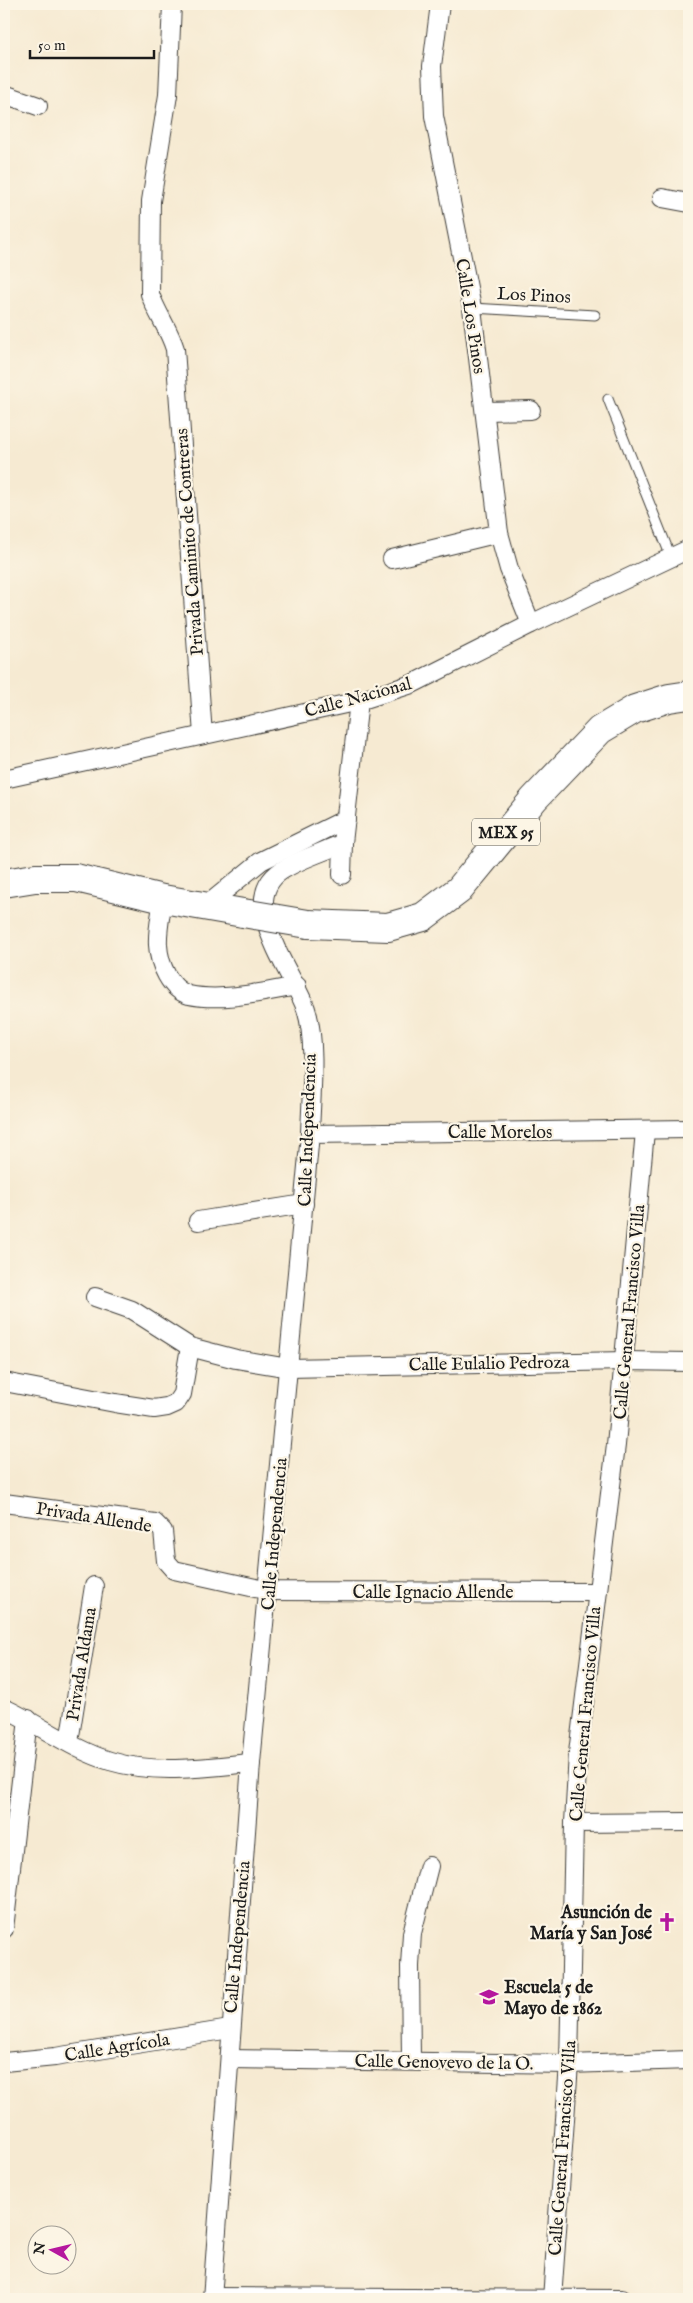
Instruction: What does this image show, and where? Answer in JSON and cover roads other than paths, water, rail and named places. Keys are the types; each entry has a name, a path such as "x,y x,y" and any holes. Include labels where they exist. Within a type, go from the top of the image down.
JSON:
{"main road":[{"name":"MEX 95","path":"4,883 35,878 76,878 163,899 308,924 388,927 423,917 459,890 534,799 600,730 635,709 669,698 689,695"}],"street":[{"name":"Privada Caminito de Contreras","path":"172,4 168,94 151,201 150,294 155,307 170,332 175,349 203,735"},
{"name":"Calle Los Pinos","path":"440,4 432,66 434,116 472,308 486,411 499,534 509,569 531,624"},
{"path":"4,94 38,106"},
{"path":"662,198 689,203"},
{"path":"486,411 531,410"},
{"path":"392,559 499,534"},
{"name":"Calle Nacional","path":"4,779 359,700 412,684 531,624 689,549"},
{"path":"342,875 343,842 359,700"},
{"path":"206,906 261,861 346,818"},
{"name":"Calle Independencia","path":"212,2298 230,2058 230,2029 251,1763 269,1591 310,1134 311,1052 306,1011 297,986 276,950 266,925 265,899 268,886 280,871 343,842"},
{"path":"163,899 158,946 162,964 172,984 188,994 240,996 297,986"},
{"name":"Calle Morelos","path":"310,1134 689,1129"},
{"name":"Calle General Francisco Villa","path":"552,2299 569,2064 574,1823 578,1753 625,1361 644,1131"},
{"path":"198,1221 304,1204"},
{"name":"Calle Eulalio Pedroza","path":"95,1297 132,1310 190,1347 236,1359 289,1368 625,1361 689,1362"},
{"path":"4,1382 154,1409 166,1407 176,1403 182,1394 190,1347"},
{"name":"Privada Allende","path":"4,1503 154,1523 163,1531 166,1561 174,1570 269,1591"},
{"name":"Privada Aldama","path":"69,1742 94,1586"},
{"name":"Calle Ignacio Allende","path":"269,1591 597,1592"},
{"path":"4,1708 69,1742 111,1761 138,1766 179,1769 251,1763"},
{"path":"4,1929 28,1719"},
{"path":"574,1823 689,1822"},
{"path":"412,2060 410,1966 412,1933 429,1866"},
{"name":"Calle Agrícola","path":"4,2062 230,2029"},
{"name":"Calle Genovevo de la O.","path":"230,2058 569,2064 689,2060"},
{"path":"212,2298 622,2299"}],"lane":[{"name":"Los Pinos","path":"472,308 595,315"},
{"path":"608,399 672,557"}],"place":[{"name":"Asunción de María y San José","path":"667,1922"},
{"name":"Escuela 5 de Mayo de 1862","path":"489,1997"}]}
